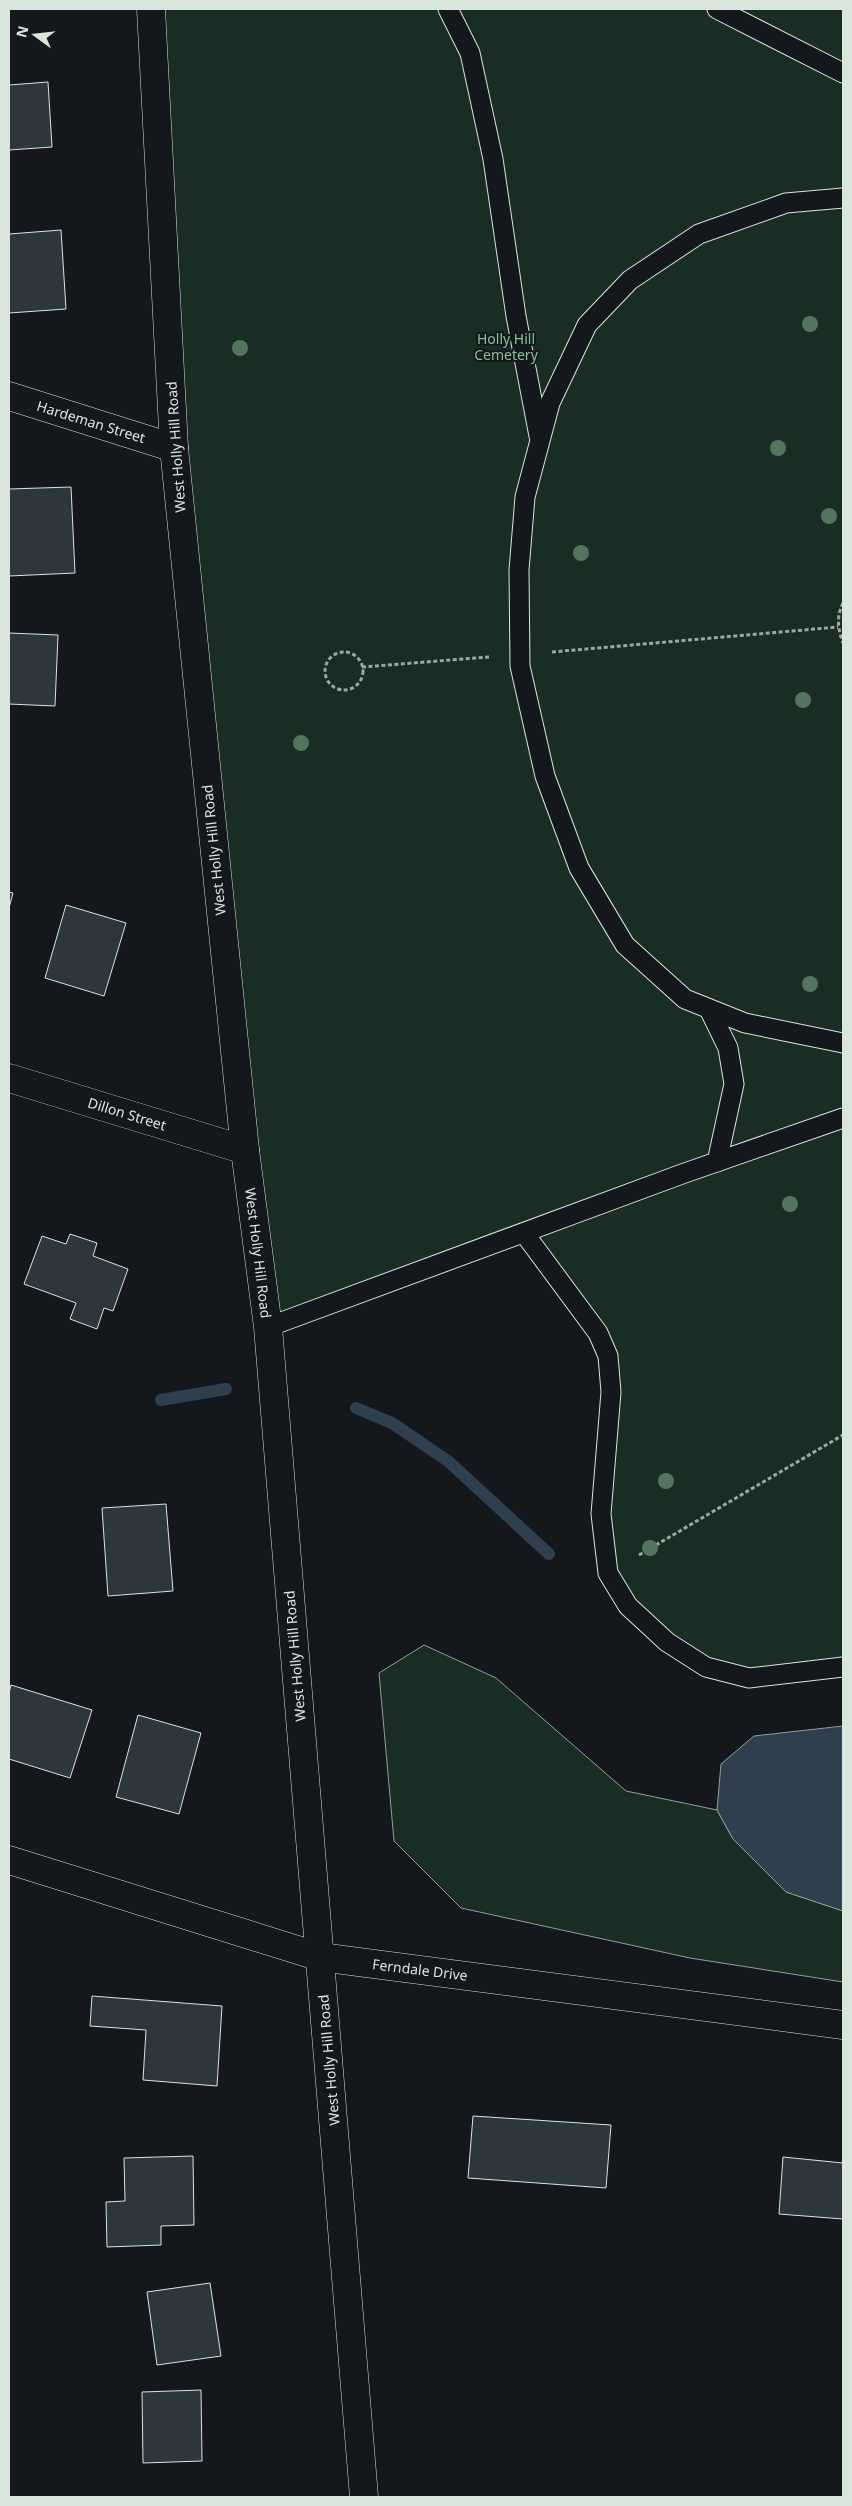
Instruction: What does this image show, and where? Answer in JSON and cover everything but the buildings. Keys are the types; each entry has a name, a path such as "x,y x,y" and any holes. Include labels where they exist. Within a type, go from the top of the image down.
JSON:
{"street":[{"name":"West Holly Hill Road","path":"151,9 174,448 244,1150 268,1328 364,2497"},
{"name":"Hardeman Street","path":"9,396 174,448"},
{"name":"Dillon Street","path":"9,1078 244,1150"},
{"name":"Ferndale Drive","path":"9,1860 320,1957 843,2025"}],"lane":[{"path":"448,9 470,53 489,140 516,316 540,440"},
{"path":"717,9 843,72"},
{"path":"843,198 786,203 699,234 630,280 587,325 550,403 525,496 519,570 520,666 545,776 579,868 625,945 685,998 745,1024 843,1043"},
{"path":"709,1008 728,1048 734,1084 717,1162"},
{"path":"268,1328 717,1162 843,1118"},
{"path":"524,1233 598,1333 608,1356 611,1392 601,1514 608,1573 628,1606 667,1642 706,1667 749,1678 843,1667"}],"path":[{"path":"843,603 838,617 838,627 843,643"},
{"path":"362,667 838,627"},
{"path":"352,654 358,659 362,667 360,682 351,689 344,690 334,687 326,678 327,665 334,655 352,654"},
{"path":"608,1573 843,1435"}],"green space":[{"name":"Holly Hill Cemetery","path":"151,9 843,9 843,1667 749,1678 667,1642 608,1573 608,1356 524,1233 268,1327 245,1150"},
{"path":"424,1645 496,1678 626,1791 717,1810 733,1839 786,1892 843,1911 843,1982 690,1958 461,1908 394,1841 379,1673"}],"water":[{"path":"843,1726 843,1911 786,1892 733,1839 717,1810 721,1764 754,1736"}],"waterway":[{"path":"161,1400 226,1389"},
{"path":"356,1408 392,1423 448,1461 549,1554"}]}
